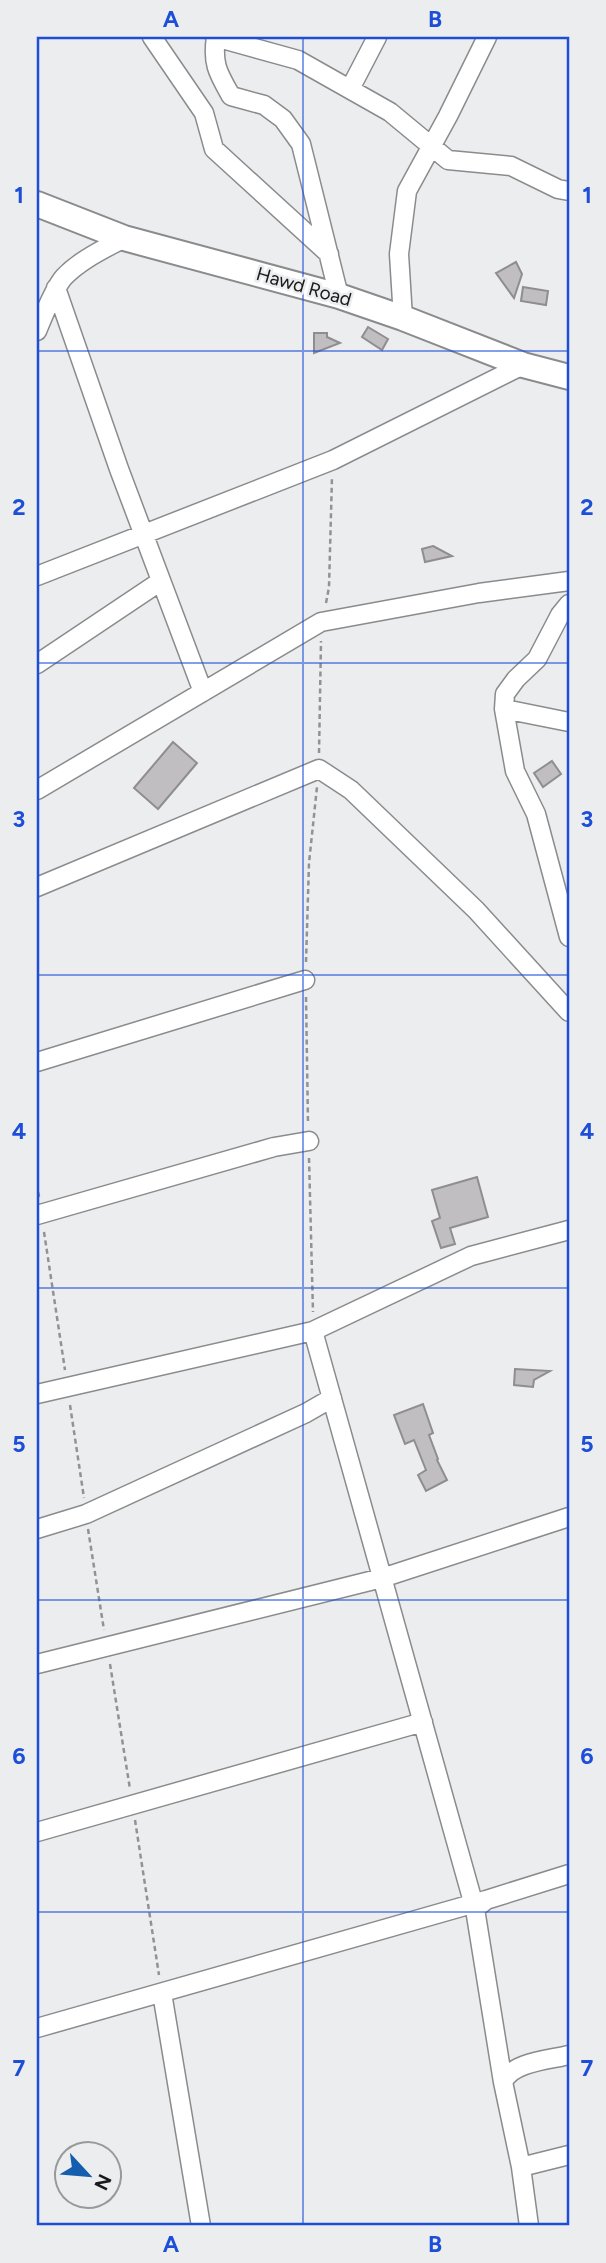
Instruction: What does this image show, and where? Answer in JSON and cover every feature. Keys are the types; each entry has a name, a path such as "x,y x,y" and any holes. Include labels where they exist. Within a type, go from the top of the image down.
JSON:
{"main road":[{"name":"Hawd Road","path":"37,204 124,238 339,296 523,365 569,377"}],"street":[{"path":"152,37 204,113 214,149 329,254"},
{"path":"339,296 301,144 283,119 264,105 231,96 213,57 215,37 298,60 390,112 449,160 511,166 569,191"},
{"path":"350,89 377,37"},
{"path":"403,318 400,254 407,191 487,37"},
{"path":"37,331 64,276 91,256 124,238"},
{"path":"56,288 119,469 202,692"},
{"path":"37,576 333,460 523,365"},
{"path":"37,664 161,581"},
{"path":"37,790 321,622 479,593 569,581"},
{"path":"569,604 560,615 537,659 505,694 504,709 515,771 536,814 569,937"},
{"path":"504,709 569,722"},
{"path":"37,887 319,769 351,790 476,910 569,1012"},
{"path":"37,1062 305,980"},
{"path":"39,1214 274,1147 309,1141"},
{"path":"37,1395 313,1331 471,1256 569,1230"},
{"path":"313,1331 423,1722 478,1904 503,2082 521,2167 529,2226"},
{"path":"37,1529 86,1514 306,1413 332,1398"},
{"path":"37,1664 382,1578 569,1517"},
{"path":"37,1832 423,1722"},
{"path":"37,2028 478,1904 569,1874"},
{"path":"162,1993 201,2226"},
{"path":"503,2082 506,2075 518,2068 569,2055"},
{"path":"521,2167 569,2155"}],"path":[{"path":"313,1331 305,980 309,863 319,769 321,622 329,587 333,460"},
{"path":"37,1184 39,1214 162,1993"}],"building":[{"path":"516,262 522,274 514,298 496,273"},
{"path":"523,287 548,291 546,305 521,301"},
{"path":"368,327 388,339 382,350 362,337"},
{"path":"314,333 327,333 327,337 340,343 314,353"},
{"path":"433,546 452,556 425,562 422,549"},
{"path":"173,742 197,763 158,809 134,788"},
{"path":"552,761 561,774 543,787 534,773"},
{"path":"477,1177 488,1217 450,1228 455,1244 441,1248 432,1221 440,1218 432,1190"},
{"path":"515,1369 550,1371 534,1380 533,1387 514,1385"},
{"path":"423,1404 433,1433 429,1435 447,1480 426,1491 418,1475 426,1470 414,1440 405,1444 394,1415"}]}
